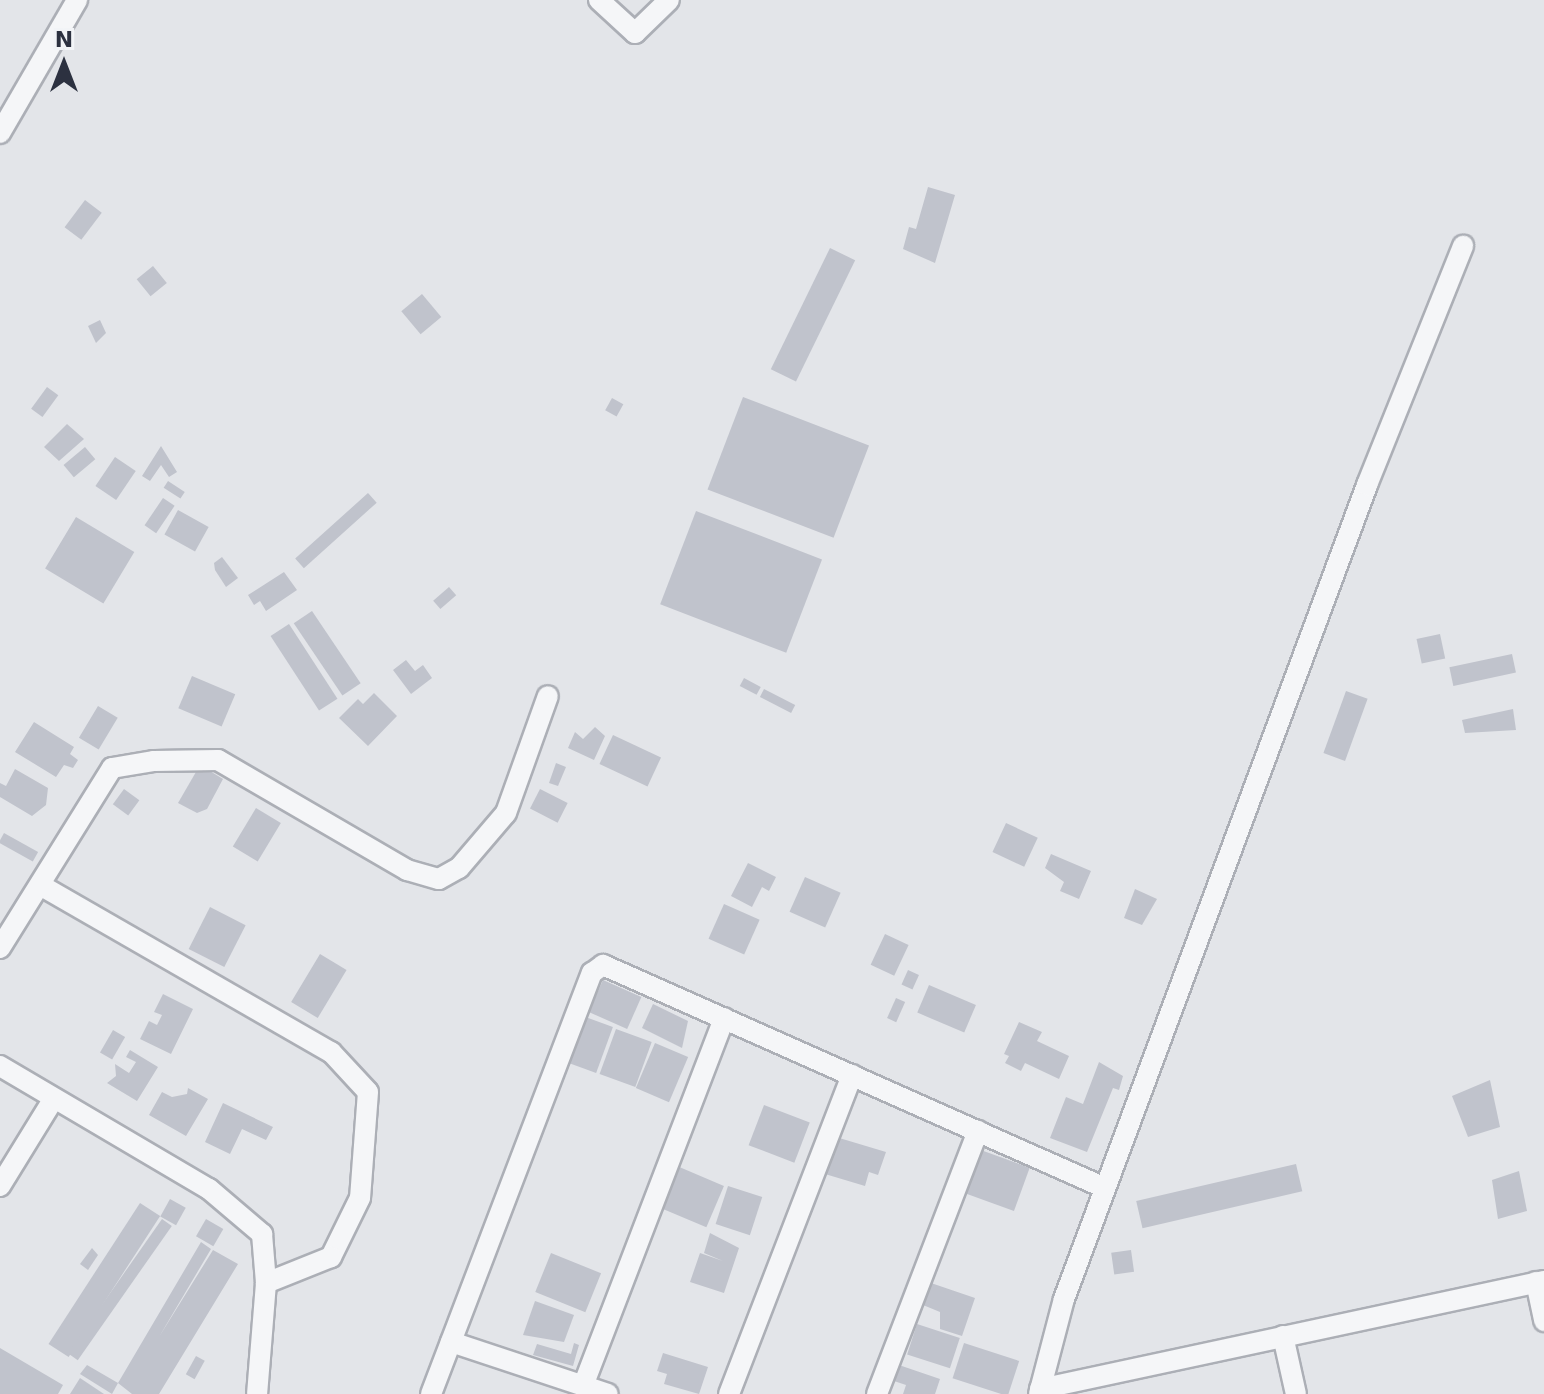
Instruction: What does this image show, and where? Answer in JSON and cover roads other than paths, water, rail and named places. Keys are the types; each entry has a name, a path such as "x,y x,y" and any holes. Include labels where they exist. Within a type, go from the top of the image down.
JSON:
{"street":[{"path":"0,133 77,0"},
{"path":"599,0 635,33 669,0"},
{"path":"1463,246 1373,470 1105,1188 1064,1299 1040,1391 1540,1281 1544,1321"},
{"path":"0,948 112,768 186,760 218,760 407,870 439,879 459,868 506,813 548,696"},
{"path":"40,885 331,1052 368,1092 360,1198 331,1257 266,1283"},
{"path":"431,1394 594,969 608,966 1105,1188"},
{"path":"583,1386 724,1018"},
{"path":"0,1066 229,1205 262,1234 266,1283 257,1394"},
{"path":"729,1394 852,1075"},
{"path":"0,1186 53,1100"},
{"path":"877,1394 978,1131"},
{"path":"1283,1336 1296,1394"},
{"path":"451,1342 550,1385 583,1386 608,1394"}]}
